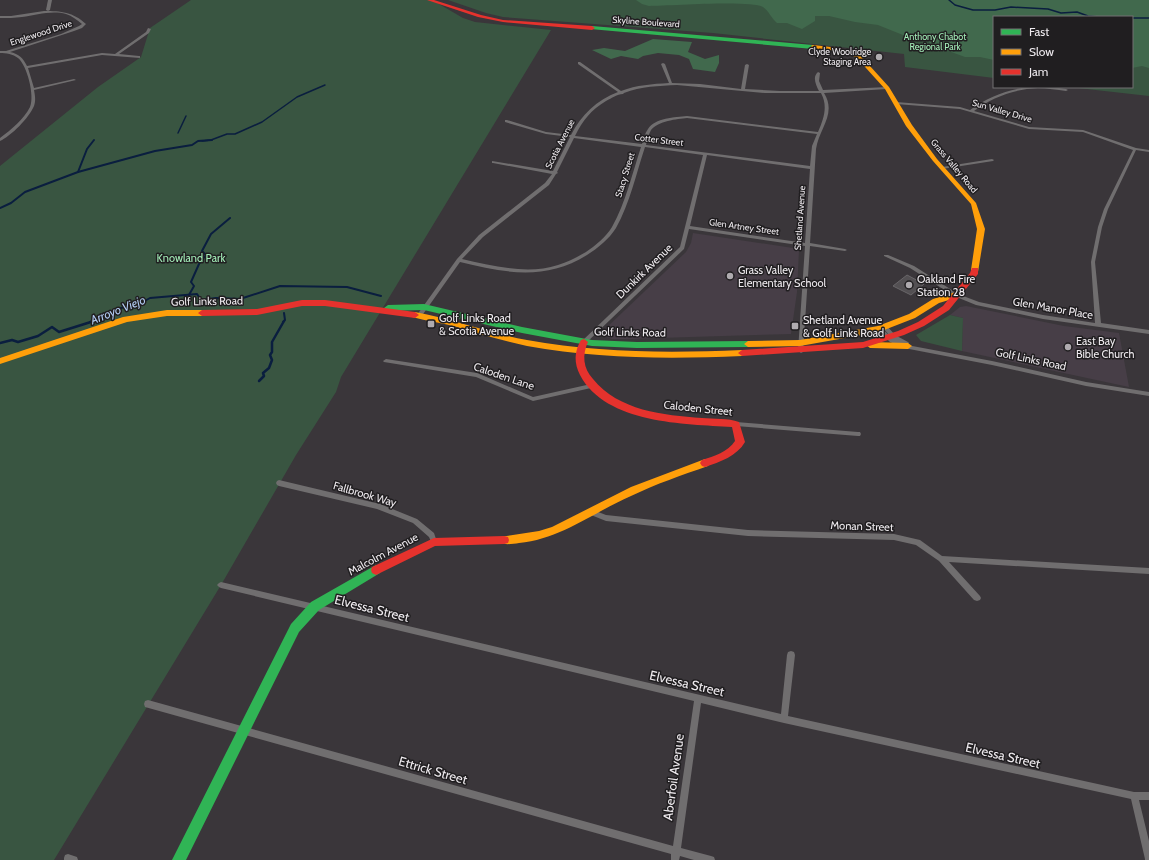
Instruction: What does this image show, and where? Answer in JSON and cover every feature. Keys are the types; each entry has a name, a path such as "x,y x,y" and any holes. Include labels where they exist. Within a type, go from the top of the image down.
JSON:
{"main road":[{"name":"Skyline Boulevard","path":"429,0 480,16 503,21 761,41 845,51 862,59"},
{"name":"Grass Valley Road","path":"862,59 887,88 909,126 942,168 974,204 981,229 974,274 946,308 921,324 890,336"},
{"path":"882,328 912,316 936,301 956,295"},
{"name":"Golf Links Road","path":"0,361 126,320 146,316 193,312 257,312 302,303 325,303 419,316 527,343 607,354 700,355 800,347 863,344 890,336"},
{"name":"Golf Links Road","path":"372,309 424,307 522,330 584,342 638,345 800,347 882,328"},
{"path":"579,351 584,342"},
{"path":"863,344 908,346"},
{"name":"Caloden Street","path":"579,351 578,358 591,386 612,401 648,415 736,424"},
{"name":"Malcolm Avenue","path":"179,860 245,731 295,628 316,606 365,576 434,542 524,538 552,532 593,513 626,494 727,454 735,449 740,442 736,424"}],"street":[{"path":"48,10 50,0"},
{"name":"Englewood Drive","path":"0,17 18,17 48,10 66,10 82,21 84,26 69,34 38,41 7,52"},
{"path":"117,54 148,32 149,28"},
{"path":"0,52 7,52 18,56 26,67 33,90 32,105 21,121 0,140"},
{"path":"26,67 85,56 117,54 138,58"},
{"path":"579,63 622,93"},
{"path":"663,64 670,84"},
{"path":"743,89 747,64"},
{"name":"Shetland Avenue","path":"800,347 812,168 815,144 828,106 826,98 816,82 818,73"},
{"path":"33,90 74,80"},
{"name":"Scotia Avenue","path":"419,316 459,260 480,236 547,184 556,173 583,118 594,107 607,98 636,88 670,84 743,89 764,92 887,88"},
{"path":"971,111 1002,94 1033,88"},
{"path":"1048,88 1066,90"},
{"name":"Sun Valley Drive","path":"896,103 949,107 971,111 1029,128 1083,131 1135,149 1149,151"},
{"name":"Stacy Street","path":"459,260 493,268 525,271 551,269 576,261 597,246 614,229 624,205 649,130 653,126 668,119 678,117 696,117 819,133"},
{"name":"Cotter Street","path":"506,121 546,133 812,168"},
{"path":"1098,325 1093,262 1100,227 1106,209 1135,149"},
{"name":"Dunkirk Avenue","path":"584,342 682,248 705,154"},
{"path":"942,168 992,160"},
{"path":"493,162 556,173"},
{"name":"Glen Artney Street","path":"688,227 845,250"},
{"path":"886,256 912,268 956,295"},
{"name":"Glen Manor Place","path":"956,295 978,304 1043,317 1149,332"},
{"name":"Golf Links Road","path":"882,328 896,344 1086,384 1149,394"},
{"name":"Caloden Lane","path":"386,361 477,375 532,399 591,386"},
{"name":"Caloden Street","path":"736,424 858,434"},
{"name":"Fallbrook Way","path":"280,483 378,506 415,521 432,535 434,542"},
{"name":"Monan Street","path":"593,513 606,518 748,533 894,537 918,542 941,559 977,598"},
{"path":"941,559 1149,571"},
{"name":"Elvessa Street","path":"221,585 316,606 784,719 1134,796 1149,796"},
{"path":"784,719 791,655"},
{"name":"Aberfoil Avenue","path":"675,860 675,850 698,698"},
{"name":"Ettrick Street","path":"148,704 711,860"},
{"path":"1134,796 1149,858"}],"shaded area":[{"name":"Grass Valley Elementary School","path":"693,233 799,250 797,292 791,334 625,339 612,339 604,336 604,330 686,252 691,243"},
{"path":"966,306 1064,326 1119,333 1129,387 962,351 963,318 950,315 960,307"}],"green space":[{"name":"Knowland Park","path":"191,0 432,0 463,18 475,22 551,30 341,377 336,392 296,455 221,585 54,860 0,860 0,166 98,87 141,57 150,28"},
{"name":"Anthony Chabot Regional Park","path":"448,0 867,0 993,23 993,78 905,67 904,54 713,33 503,17"},
{"path":"636,0 1149,0 1149,68 1142,66 1133,68 1133,16 993,16 993,60 980,57 965,57 932,45 928,41 908,37 878,25 855,22 829,16 815,16 815,21 802,29 787,23 777,23 763,7 755,5 726,4 649,6"},
{"path":"653,39 692,42 688,52 705,59 719,55 719,63 715,72 693,69 689,59 679,55 658,53 643,56 638,59 621,56 611,59 592,50 604,48 625,51"},
{"path":"1133,47 1149,50 1149,96 1078,88 1133,88"},
{"path":"950,315 963,318 962,351 921,341 916,335"}],"building":[{"name":"Oakland Fire Station 28","path":"907,275 924,284 911,295 893,286"}],"waterway":[{"path":"949,0 955,5 973,10 995,10 1011,7 1048,9 1061,13 1077,12 1088,16"},
{"path":"1133,18 1149,18"},
{"path":"209,140 227,134 235,134 262,122 297,97 325,85"},
{"path":"178,133 186,116"},
{"path":"78,172 87,149 94,140"},
{"path":"78,172 155,151 192,145 198,141 209,140"},
{"path":"202,141 209,140"},
{"name":"Arroyo Viejo","path":"0,208 11,203 25,192 78,172"},
{"path":"189,295 194,286 191,282 199,264 206,255 202,251 211,234 230,218"},
{"name":"Arroyo Viejo","path":"189,295 197,294 201,300 216,298 240,299 280,286 347,287 381,296"},
{"name":"Arroyo Viejo","path":"90,322 121,308 141,303 150,298 189,295"},
{"path":"284,313 284,321"},
{"name":"Arroyo Viejo","path":"0,343 12,340 18,342 38,336 52,327 59,332 94,321"},
{"path":"259,381 264,376 263,373 269,368 272,360 270,355 272,352 272,342 284,321"}],"traffic: fast":[{"path":"592,28 813,47"},
{"path":"388,308 424,307 522,330 592,343 637,345 748,344"},
{"path":"179,860 295,628 315,606 376,570"}],"traffic: slow":[{"path":"813,47 839,50 858,56 887,88 909,126 935,160 974,204 981,229 975,270"},
{"path":"748,344 800,343 879,329 912,316 936,301 956,295"},
{"path":"0,361 126,319 167,313 202,313"},
{"path":"415,315 513,340 580,351 661,355 742,353"},
{"path":"870,345 908,346"},
{"path":"504,540 539,535 554,530 581,518 625,494 705,463"}],"traffic: jam":[{"path":"429,0 480,16 503,21 592,28"},
{"path":"742,353 863,345 901,333 921,324 946,308 974,274 975,270"},
{"path":"202,313 257,312 302,303 325,303 415,315"},
{"path":"584,342 580,351 580,364 584,373 598,391 614,402 633,410 654,416 736,424 740,442 735,449 705,463"},
{"path":"376,570 434,542 504,540"}],"place":[{"name":"Clyde Woolridge Staging Area","path":"879,57"},
{"name":"Grass Valley Elementary School","path":"730,276"},
{"name":"Oakland Fire Station 28","path":"909,285"},
{"name":"Golf Links Road & Scotia Avenue","path":"431,324"},
{"name":"Shetland Avenue & Golf Links Road","path":"795,326"},
{"name":"East Bay Bible Church","path":"1068,347"}]}
